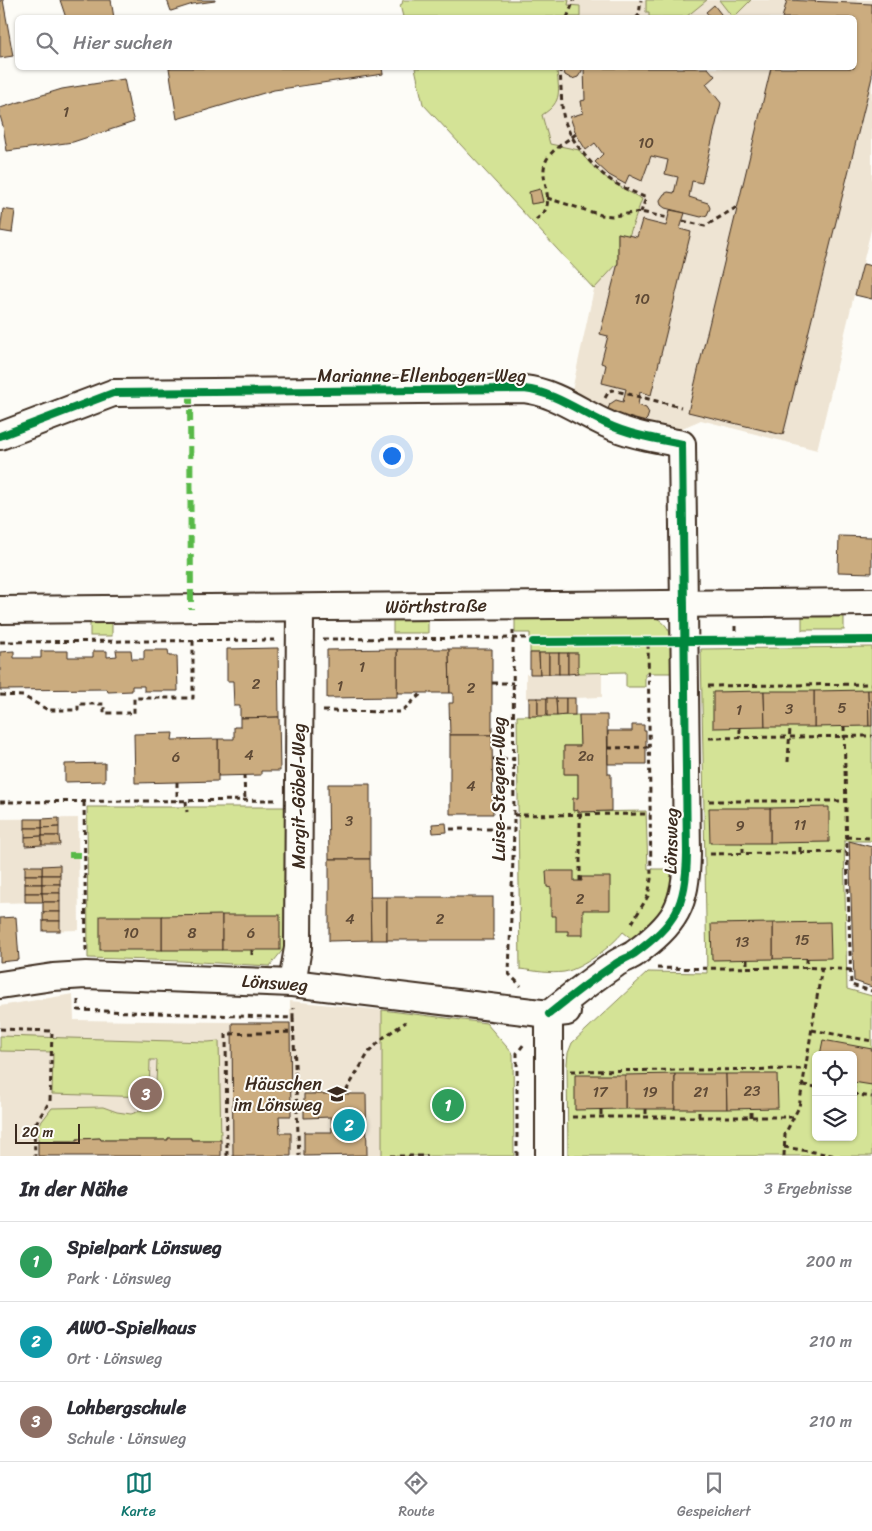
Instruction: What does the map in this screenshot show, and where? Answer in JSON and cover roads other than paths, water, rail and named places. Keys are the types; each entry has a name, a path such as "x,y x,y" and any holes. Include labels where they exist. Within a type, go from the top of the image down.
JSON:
{"street":[{"name":"Marianne-Ellenbogen-Weg","path":"0,436 106,395 120,392 534,390 621,430 682,444 684,604"},
{"name":"Wörthstraße","path":"0,610 872,602"},
{"name":"Lönsweg","path":"0,986 53,977 86,975 292,983 549,1014 615,963 632,955 663,930 677,910 682,898 685,885 687,854 684,604"},
{"name":"Margit-Göbel-Weg","path":"292,983 298,948 300,608"},
{"path":"548,1156 549,1014"}],"place":[{"name":"Lohbergschule","path":"146,1094"},
{"name":"Häuschen im Lönsweg","path":"337,1094"},
{"name":"Spielpark Lönsweg","path":"448,1105"},
{"name":"AWO-Spielhaus","path":"349,1125"}]}
